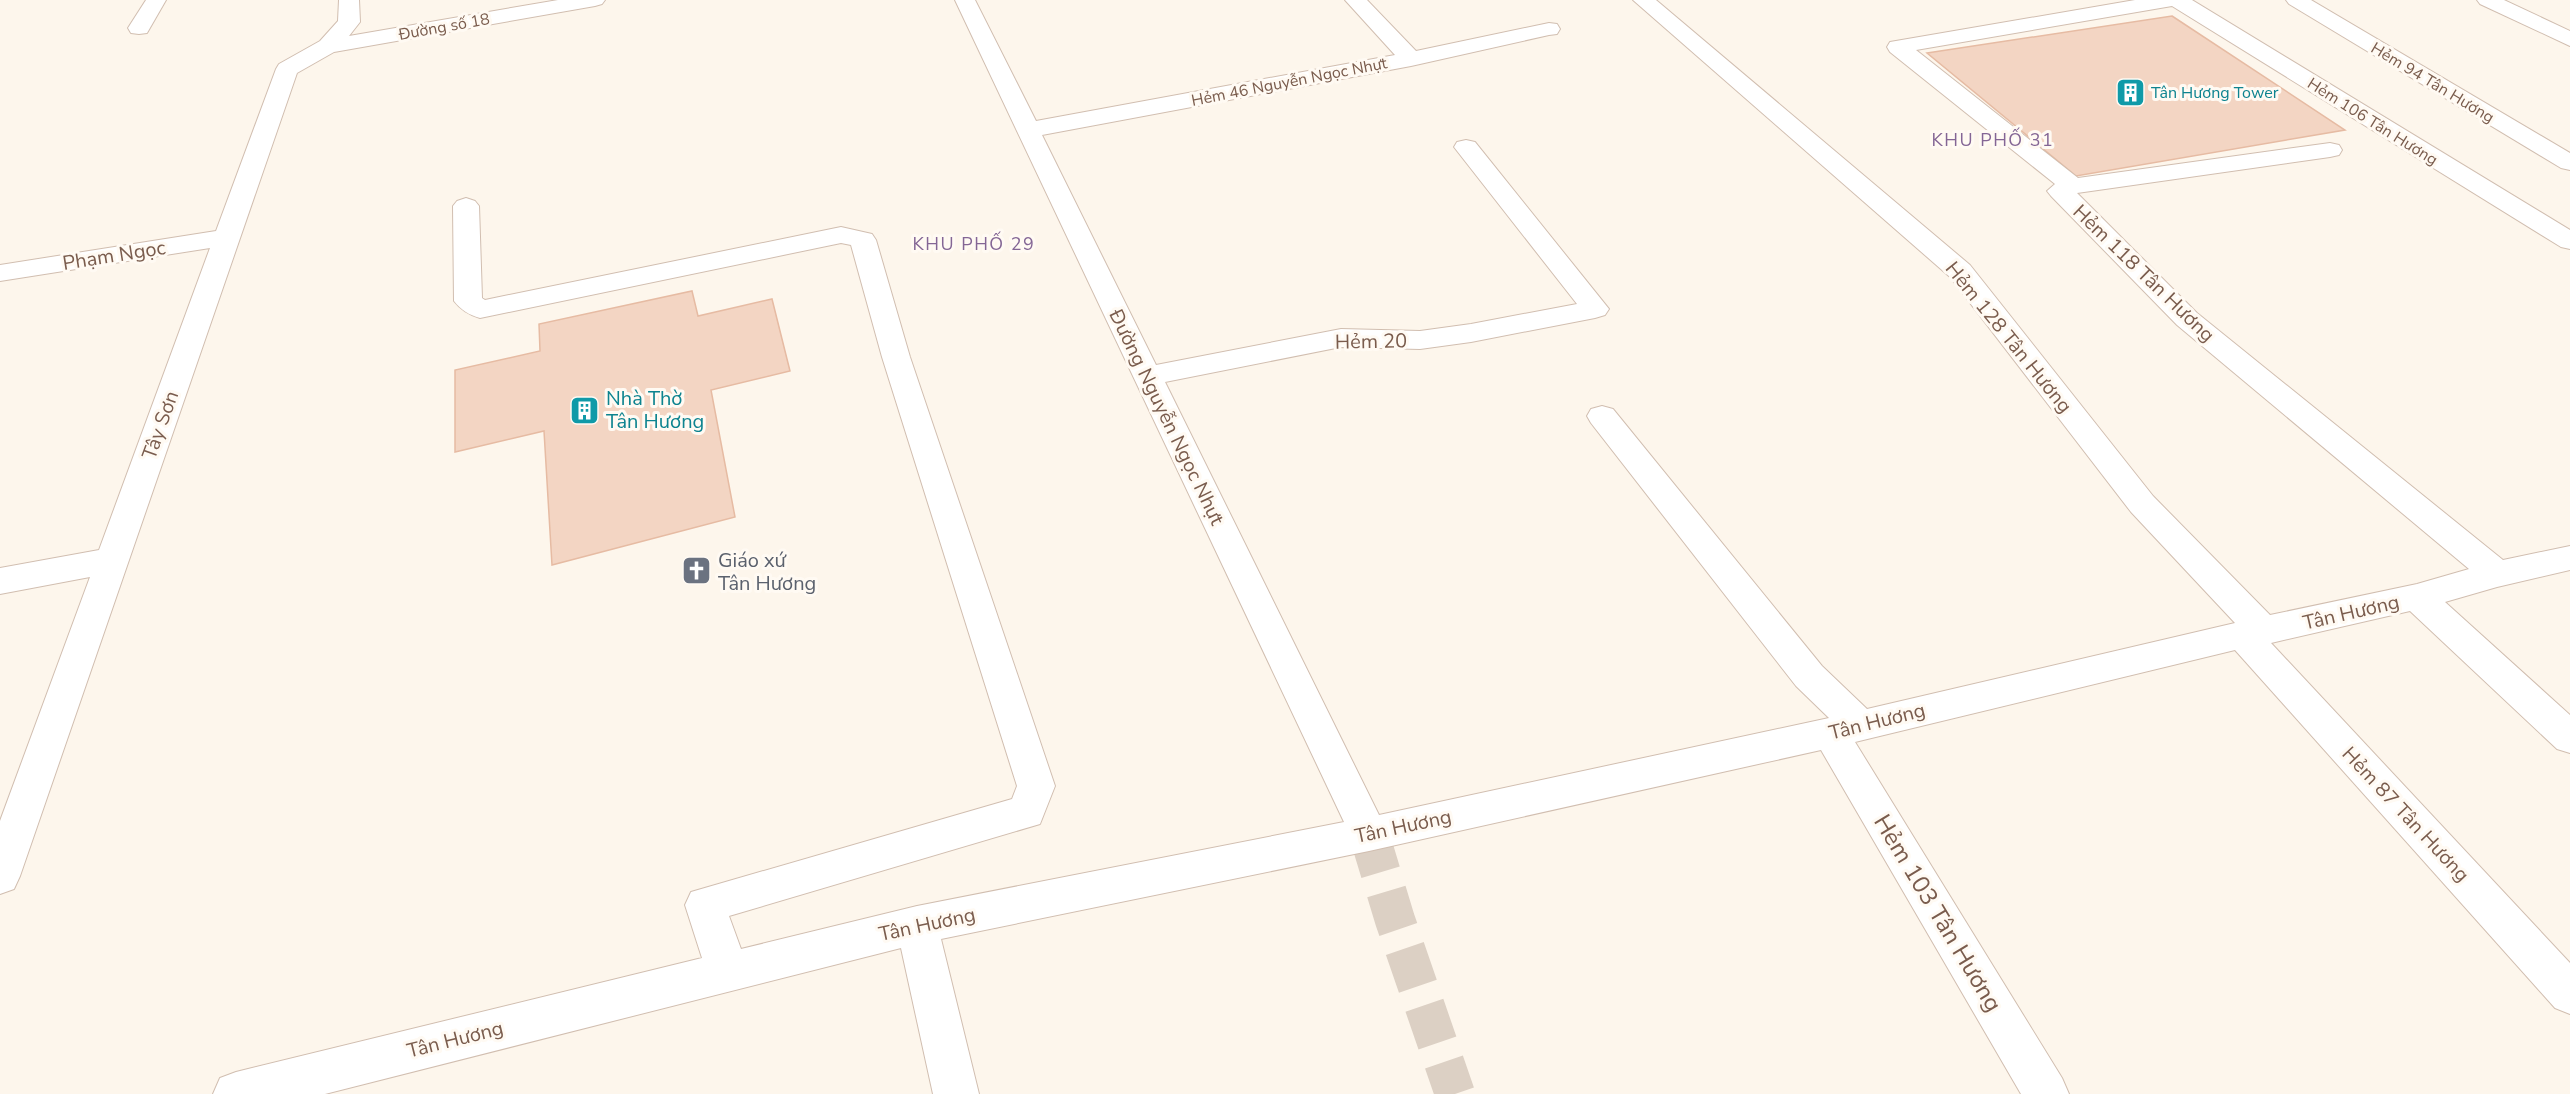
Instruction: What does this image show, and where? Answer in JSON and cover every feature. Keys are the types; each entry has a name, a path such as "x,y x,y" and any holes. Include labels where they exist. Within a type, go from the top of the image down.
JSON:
{"street":[{"path":"138,28 156,0"},
{"name":"Tây Sơn","path":"0,876 287,69 328,45 349,22 349,0"},
{"name":"Đường số 18","path":"328,45 555,3 595,0"},
{"name":"Đường Nguyễn Ngọc Nhựt","path":"965,0 1369,834"},
{"path":"1355,0 1411,59"},
{"name":"Hẻm 128 Tân Hương","path":"1643,0 1960,271 2142,504 2253,634"},
{"path":"2073,186 1898,47 2174,0"},
{"name":"Hẻm 106 Tân Hương","path":"2174,0 2570,241"},
{"name":"Hẻm 94 Tân Hương","path":"2296,0 2570,163"},
{"path":"2487,0 2570,39"},
{"name":"Hẻm 46 Nguyễn Ngọc Nhựt","path":"1028,130 1411,59 1549,29"},
{"name":"Hẻm 20","path":"1147,376 1341,339 1420,339 1470,333 1595,309 1466,147"},
{"name":"Hẻm 118 Tân Hương","path":"2330,150 2073,186 2060,191 2168,302 2497,574"},
{"path":"466,206 468,301 480,309 841,236 863,240 896,357 1036,786 1026,812 705,905 727,971"},
{"name":"Phạm Ngọc","path":"0,273 227,237"},
{"name":"Hẻm 103 Tân Hương","path":"1602,416 1809,676 1844,729 2046,1094"},
{"name":"Tân Hương","path":"236,1094 916,925 1369,834 1844,729 2417,597 2497,574 2570,558"},
{"path":"0,581 112,560"},
{"path":"2417,597 2570,738"},
{"name":"Hẻm 87 Tân Hương","path":"2253,634 2570,994"},
{"path":"916,925 956,1094"}],"building":[{"name":"Tân Hương Tower","path":"2172,16 2345,130 2076,176 1927,53"},
{"name":"Nhà Thờ Tân Hương","path":"692,291 698,316 772,299 790,371 711,390 735,517 552,565 544,431 455,452 455,370 540,351 539,324"}],"tunnel":[{"path":"1369,834 1395,920 1455,1094"}],"place":[{"name":"Tân Hương Tower","path":"2130,92"},
{"name":"Nhà Thờ Tân Hương","path":"585,410"},
{"name":"Giáo xứ Tân Hương","path":"697,571"}],"district":[{"name":"KHU PHỐ 31","path":"1993,140"},
{"name":"KHU PHỐ 29","path":"974,244"}]}
